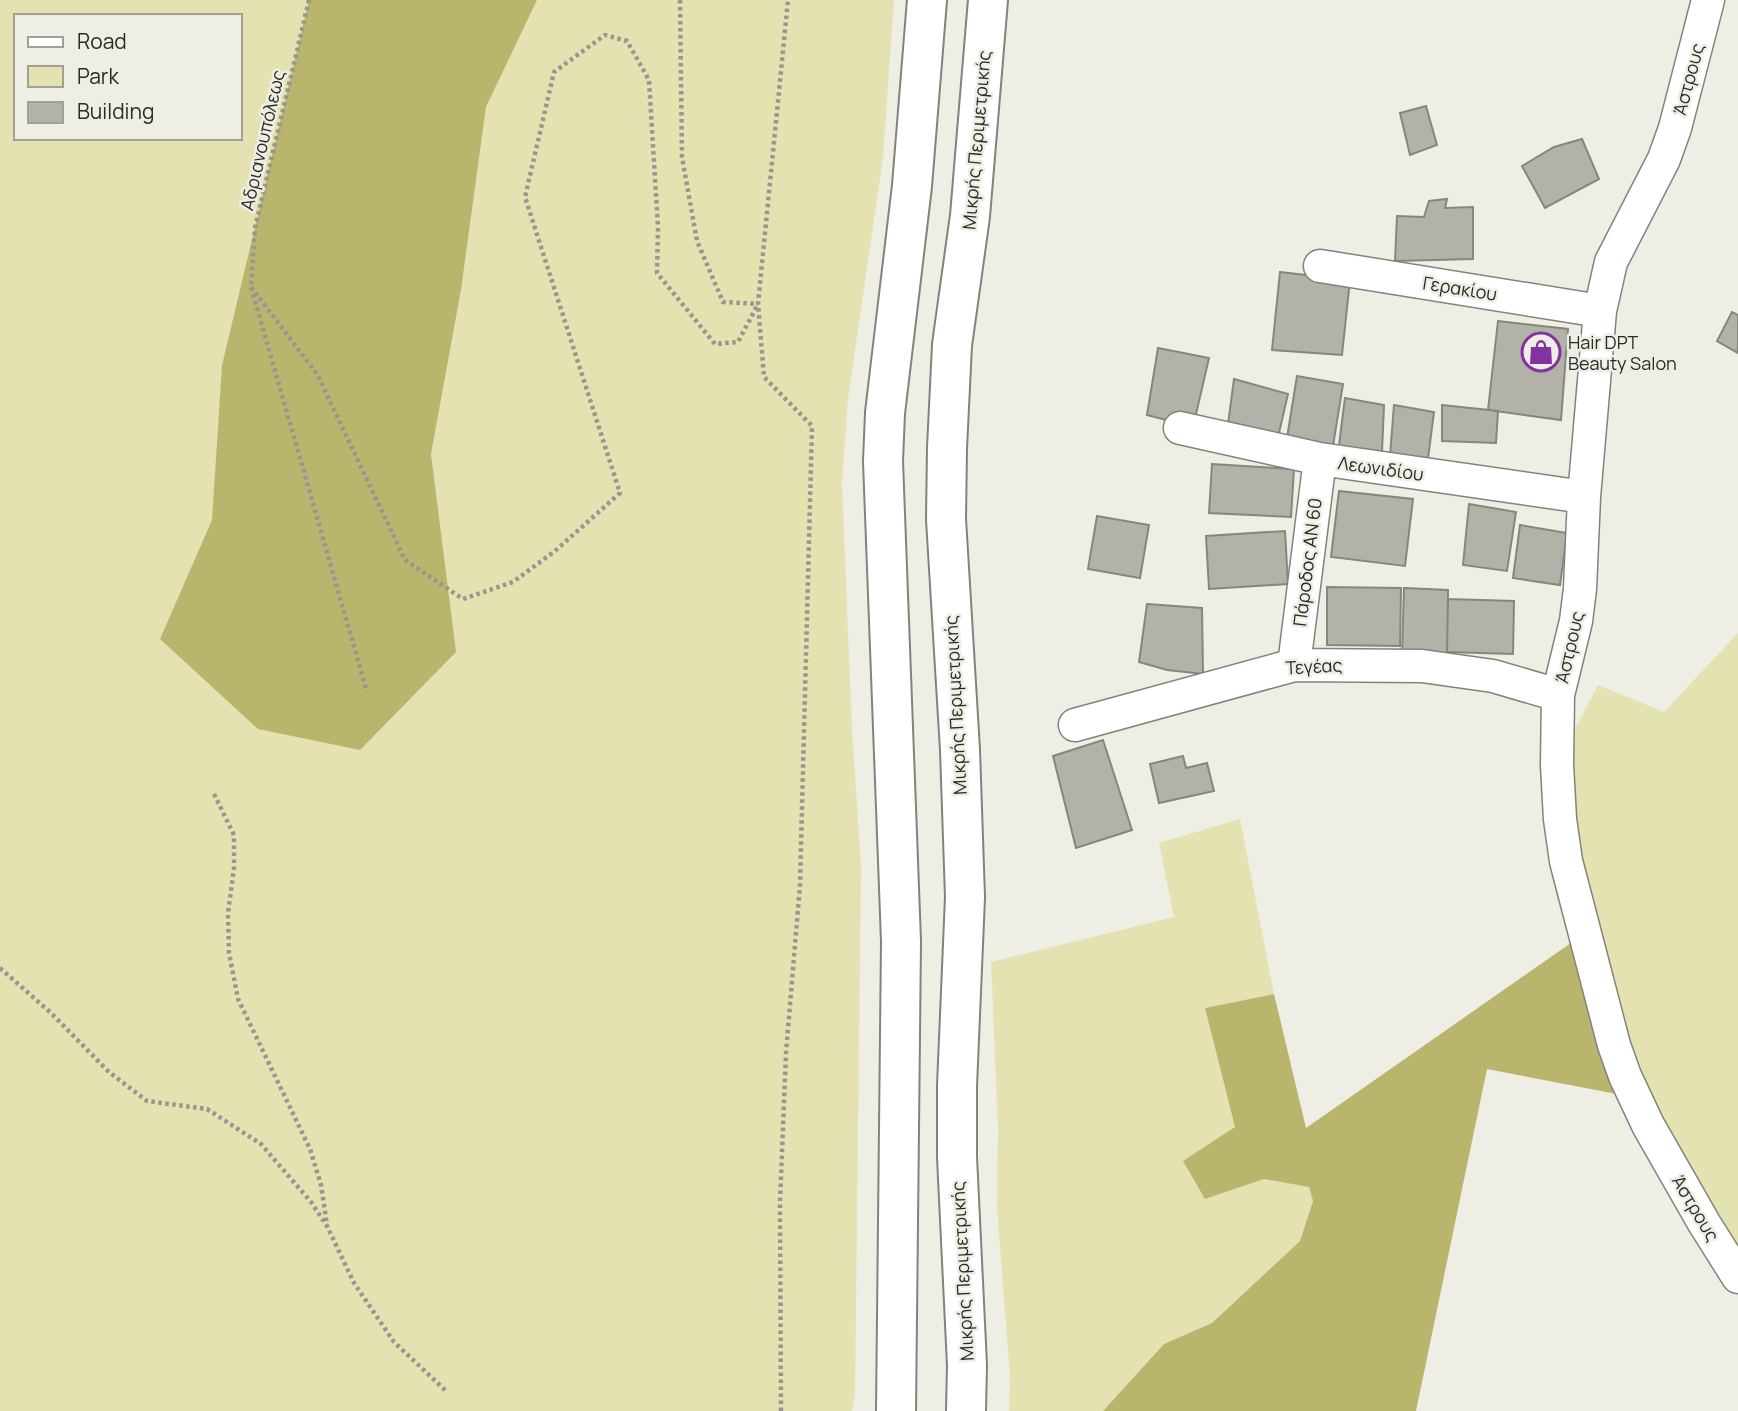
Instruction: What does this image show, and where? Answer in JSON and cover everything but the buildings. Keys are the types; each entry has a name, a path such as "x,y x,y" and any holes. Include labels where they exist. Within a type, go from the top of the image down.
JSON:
{"main road":[{"path":"895,1411 901,941 883,461 885,413 912,186 927,0"},
{"name":"Μικρής Περιμετρικής","path":"966,1411 967,1365 957,1157 957,1086 965,897 960,750 946,519 947,448 952,345 970,216 988,0"}],"street":[{"name":"Άστρους","path":"1708,0 1675,128 1664,159 1611,262 1600,311 1584,497 1579,600 1558,695 1560,819 1566,862 1614,1045 1625,1076 1648,1125 1738,1277"},
{"name":"Γερακίου","path":"1320,266 1600,311"},
{"name":"Λεωνιδίου","path":"1180,428 1320,459 1584,497"},
{"name":"Πάροδος ΑΝ 60","path":"1294,664 1320,459"},
{"name":"Τεγέας","path":"1075,725 1294,664 1422,666 1493,677 1558,695"}],"path":[{"name":"Αδριανουπόλεως","path":"251,287 256,228 309,0"},
{"path":"680,0 682,158 697,241 723,302 758,304"},
{"path":"781,1411 783,1376 780,1202 786,1054 800,885 811,426 764,377 758,304 788,0"},
{"path":"251,287 317,374 405,560 463,599 513,582 555,551 620,493 525,197 554,72 605,35 627,41 649,80 658,227 657,273 715,344 738,342 758,304"},
{"path":"251,287 367,692"},
{"path":"214,794 234,835 234,868 228,913 229,953 238,999 310,1149 321,1185 327,1226"},
{"path":"0,968 51,1013 109,1072 147,1101 207,1109 261,1144 311,1202 327,1226 354,1283 394,1342 444,1390"}],"green space":[{"path":"0,0 309,0 222,365 213,520 160,639 455,652 431,454 461,290 486,107 537,0 894,0 883,158 848,399 842,484 852,729 861,864 855,1396 852,1411 0,1411"},
{"path":"1738,633 1738,1268 1648,1114 1572,849 1571,737 1598,685 1664,712"},
{"path":"1240,819 1274,994 1205,1008 1235,1127 1205,1199 1264,1179 1309,1187 1313,1201 1300,1241 1212,1323 1164,1344 1103,1411 1009,1411 1010,1376 997,1208 998,1127 991,962 1174,917 1159,843"}],"shaded area":[{"path":"309,0 537,0 486,107 461,290 431,454 456,652 360,750 258,729 160,639 212,520 222,365"},
{"path":"1578,938 1622,1095 1487,1069 1416,1411 1103,1411 1164,1344 1212,1323 1300,1241 1313,1201 1309,1187 1264,1179 1205,1199 1183,1161 1235,1127 1205,1008 1274,994 1306,1128"}],"place":[{"name":"Hair DPT Beauty Salon","path":"1541,352"}]}
